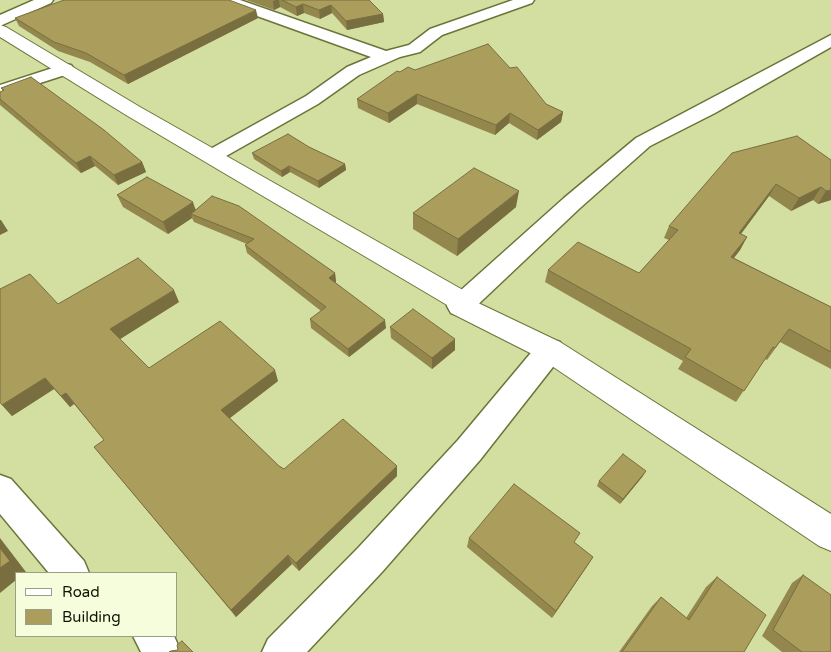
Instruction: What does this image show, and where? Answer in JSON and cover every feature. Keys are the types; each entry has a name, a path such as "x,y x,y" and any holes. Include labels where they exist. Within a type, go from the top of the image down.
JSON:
{"street":[{"path":"0,21 46,0"},
{"path":"226,0 387,57"},
{"path":"212,156 312,100 353,71 387,57 414,49 436,32 527,0"},
{"path":"0,30 461,301 460,306"},
{"path":"460,306 572,203 643,142 831,40"},
{"path":"0,91 65,69"},
{"path":"460,306 550,350 831,534"},
{"path":"281,652 370,560 469,450 550,350"},
{"path":"0,490 71,572"},
{"path":"153,637 162,652"}],"building":[{"path":"64,0 229,0 256,10 124,75 86,53 54,42 15,18"},
{"path":"282,0 369,0 383,14 346,21 331,5 319,10 303,4 296,7"},
{"path":"488,44 510,68 517,67 546,104 563,112 538,130 510,113 496,125 417,94 388,113 357,99 397,71 400,72 408,67 415,70"},
{"path":"31,77 104,130 142,162 114,175 90,156 76,163 0,99 0,92 4,90 1,88"},
{"path":"288,134 309,147 345,164 318,181 289,166 281,171 252,153"},
{"path":"797,136 831,160 831,190 826,191 821,187 799,198 776,184 739,233 747,237 731,257 831,307 831,352 789,329 775,348 773,347 744,391 685,357 691,349 548,270 578,242 639,273 678,230 669,226 732,153"},
{"path":"474,168 519,191 458,239 413,213"},
{"path":"147,177 193,202 163,222 117,195"},
{"path":"212,196 239,206 335,273 329,278 385,320 348,349 310,319 326,307 245,245 254,239 191,214"},
{"path":"138,258 174,290 110,329 149,368 220,321 275,370 221,410 279,466 284,469 343,419 397,466 296,563 288,555 231,610 94,447 104,440 66,393 61,396 45,378 2,405 0,402 0,289 30,274 58,304"},
{"path":"413,309 455,339 432,358 390,327"},
{"path":"623,454 646,471 623,499 599,481"},
{"path":"514,484 580,533 574,542 593,557 556,611 469,538"},
{"path":"0,548 10,561 0,568"},
{"path":"803,575 831,595 831,652 802,652 773,630"},
{"path":"717,577 766,615 744,652 622,652 661,597 689,620"},
{"path":"182,641 193,652 169,652 178,650 177,645"}]}
